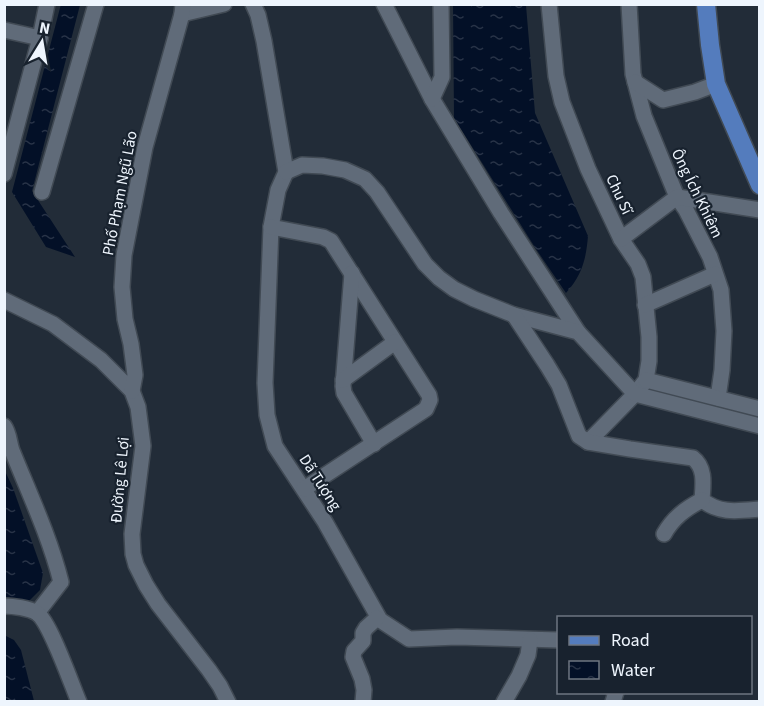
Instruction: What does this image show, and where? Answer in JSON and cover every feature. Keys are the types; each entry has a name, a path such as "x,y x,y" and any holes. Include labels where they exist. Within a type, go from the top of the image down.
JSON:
{"main road":[{"path":"706,4 717,84 759,185"}],"street":[{"path":"4,174 47,4"},
{"path":"42,192 96,4"},
{"path":"182,9 224,4"},
{"name":"Dã Tượng","path":"253,4 264,41 286,172 278,190 271,227 265,383 267,415 275,446 343,553 377,618 409,639 458,637 557,640"},
{"path":"384,4 432,99 501,213 578,332 635,394 759,426"},
{"path":"432,99 442,77 441,4"},
{"name":"Chu Sĩ","path":"549,4 556,76 562,102 588,169 621,239 638,264 643,277 650,347 646,380"},
{"name":"Ông Ích Khiêm","path":"629,4 633,74 644,116 677,197 710,257 721,290 724,331 718,398"},
{"name":"Phố Phạm Ngũ Lão","path":"132,391 135,375 131,344 124,319 122,287 124,255 145,147 182,9"},
{"path":"4,30 40,38"},
{"path":"635,82 663,100 717,84"},
{"path":"4,111 20,115"},
{"path":"286,172 302,165 323,166 345,170 365,179 377,192 425,264 454,289 514,315 578,332"},
{"path":"621,239 677,197 759,210"},
{"path":"271,227 322,237 331,241 430,400 426,409 304,489"},
{"path":"352,273 343,380 344,393 374,444"},
{"path":"645,304 715,274"},
{"name":"Đường Lê Lợi","path":"4,300 53,324 101,360 132,391 138,407 143,446 132,534 136,565 158,604 209,670 228,702"},
{"path":"514,315 559,385 579,436 588,442 693,458 698,462 703,478 702,500"},
{"path":"343,380 395,342"},
{"path":"588,442 646,380 759,409"},
{"path":"4,426 61,582 37,613"},
{"path":"702,500 711,507 727,511 759,509"},
{"path":"664,534 678,515 702,500"},
{"path":"4,606 18,606 37,613 51,633 79,702"},
{"path":"363,702 364,690 353,657 354,651 363,641 366,628 377,618"},
{"path":"504,702 528,655 530,640"}],"water":[{"path":"61,4 80,5 32,191 75,257 46,247 12,192"},
{"path":"453,5 526,5 535,113 588,236 582,267 566,293 454,118"},
{"path":"4,469 43,573 40,590 29,601 5,597"},
{"path":"4,635 14,640 21,650 34,701 5,701"}]}
